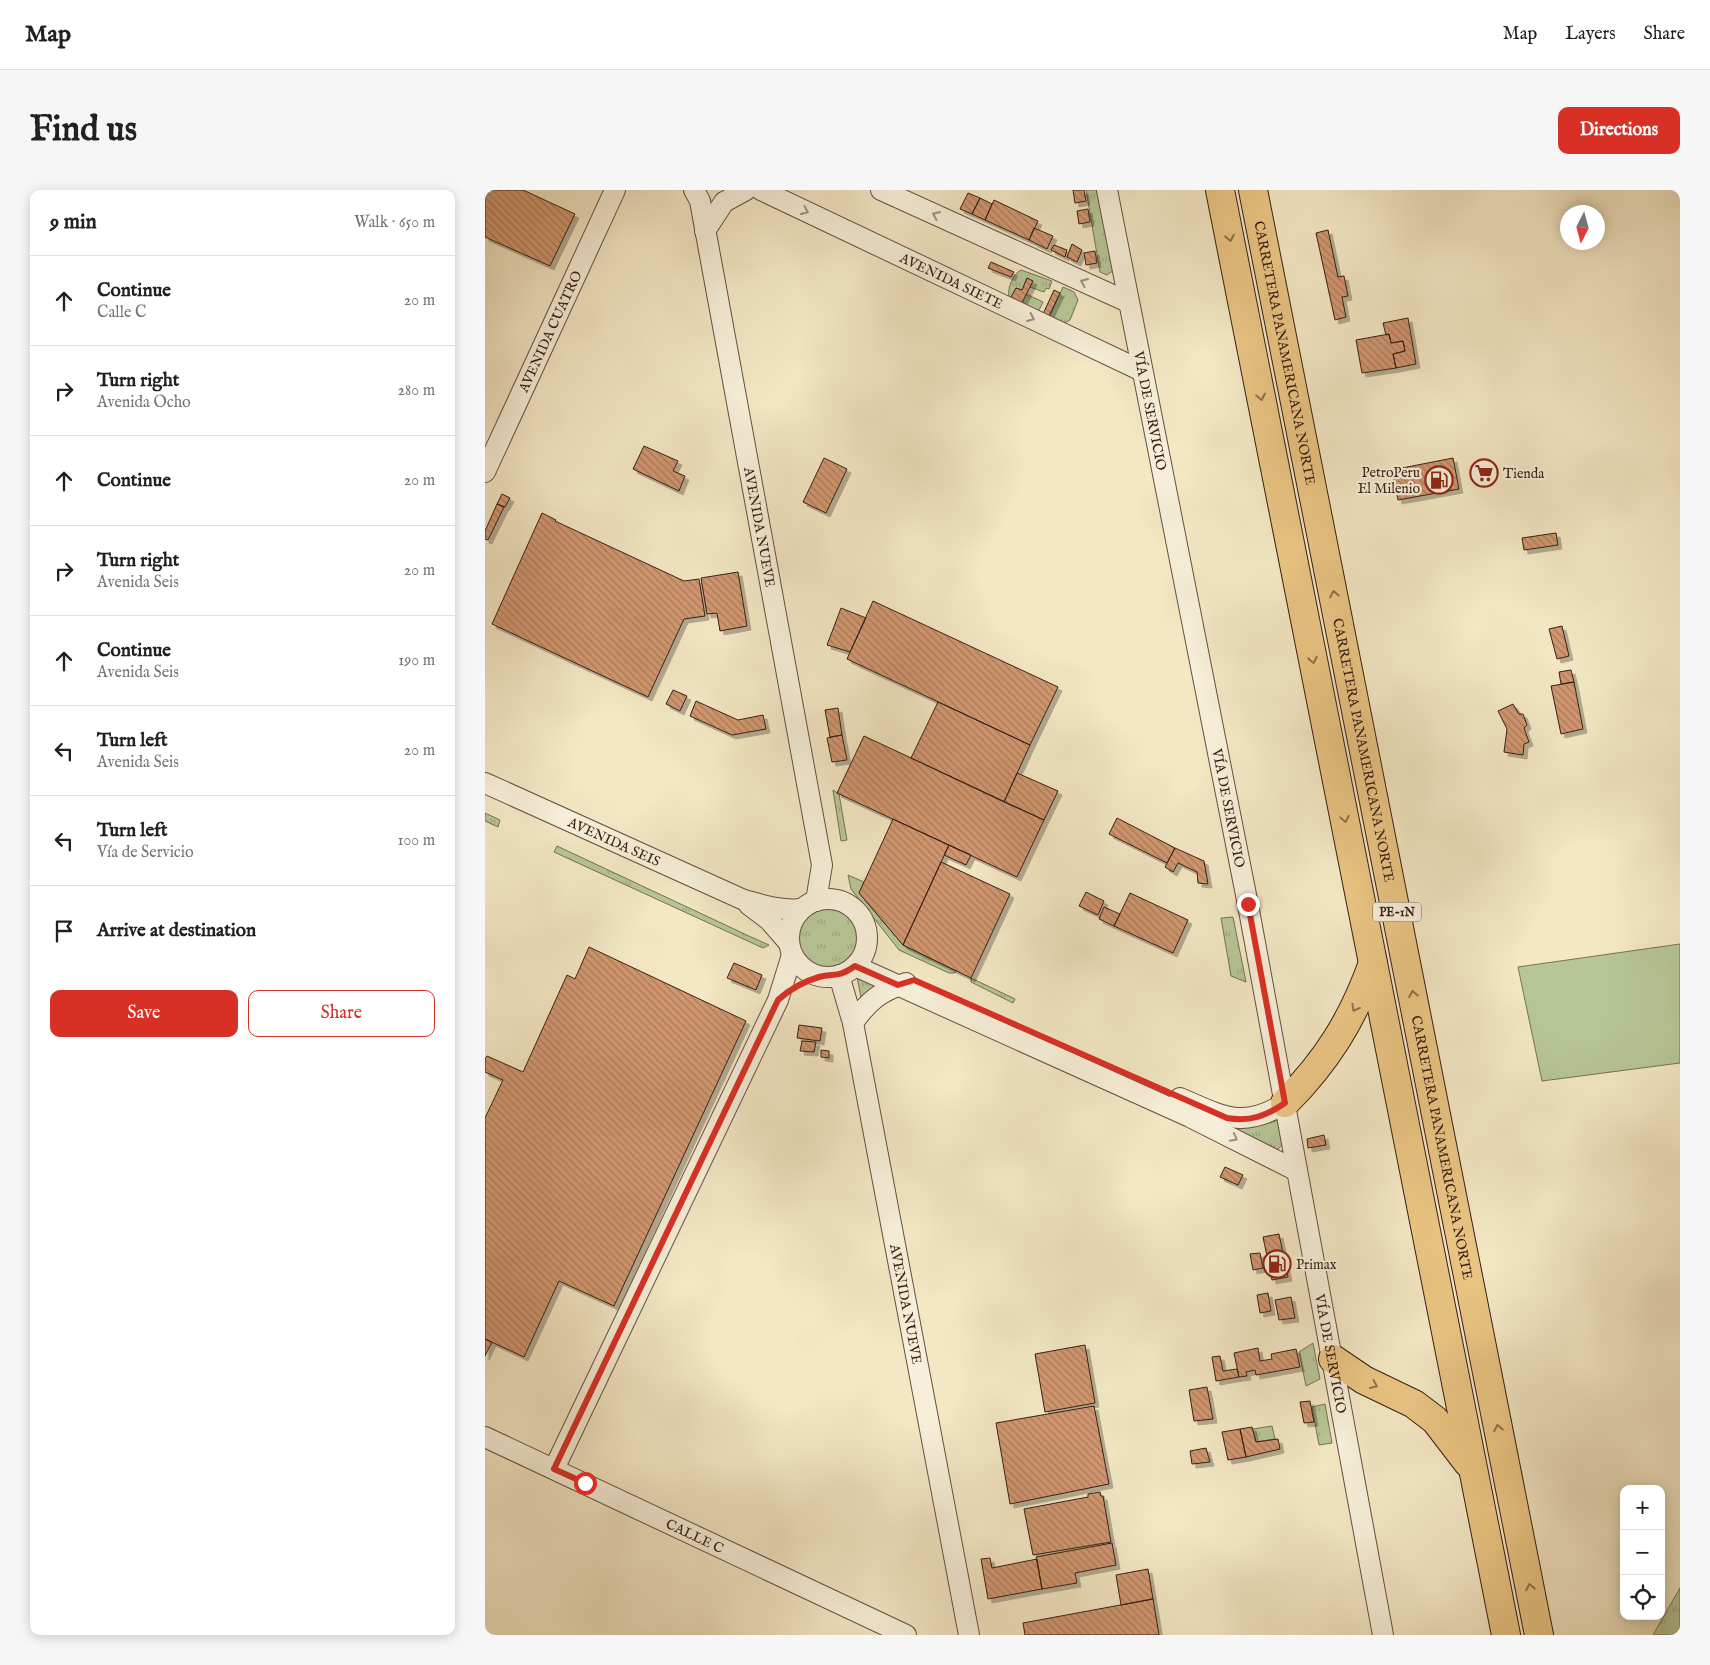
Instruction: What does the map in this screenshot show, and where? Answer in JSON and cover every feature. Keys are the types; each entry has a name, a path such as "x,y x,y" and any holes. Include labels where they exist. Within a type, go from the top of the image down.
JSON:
{"highway":[{"name":"PE-1N","path":"1220,190 1505,1635"},
{"name":"CARRETERA PANAMERICANA NORTE","path":"1253,190 1539,1635"},
{"path":"1335,773 1368,765"},
{"path":"1285,1103 1308,1081 1335,1045 1360,999 1373,963"},
{"path":"1333,1359 1364,1380 1414,1404 1435,1420 1473,1471"}],"street":[{"name":"AVENIDA CUATRO","path":"485,472 615,190"},
{"name":"AVENIDA NUEVE","path":"694,190 700,201 822,865 843,902"},
{"path":"705,231 724,202 746,190"},
{"name":"AVENIDA SIETE","path":"761,190 1142,371"},
{"path":"881,190 1128,302"},
{"name":"VÍA DE SERVICIO","path":"1107,190 1285,1103 1383,1635"},
{"name":"AVENIDA SEIS","path":"485,783 744,900 767,907 787,910 808,905"},
{"name":"AVENIDA NUEVE","path":"808,905 822,865"},
{"path":"554,1469 778,1000 790,949 791,925 808,905 823,898 843,902 857,910 864,921 867,932 867,945 845,968 790,989 778,1000"},
{"name":"AVENIDA SEIS","path":"744,900 769,920 790,949"},
{"path":"790,949 799,965 809,972 845,968 906,982 1227,1118 1243,1120 1260,1117 1285,1103"},
{"name":"AVENIDA NUEVE","path":"845,968 853,1023 969,1635"},
{"path":"853,1023 866,1004 886,989 906,982 1190,1117 1297,1171"},
{"name":"CALLE C","path":"485,1437 907,1635"}],"green space":[{"path":"1086,190 1099,190 1114,270 1107,275 1100,272"},
{"path":"1021,270 1052,281 1049,289 1046,288 1044,292 1030,287 1032,281 1027,278 1022,290 1016,288 1012,297 1022,303 1026,294 1043,302 1037,314 1009,297 1011,282"},
{"path":"1063,287 1074,292 1078,300 1070,320 1063,324 1049,318"},
{"path":"833,790 839,794 847,840 841,841"},
{"path":"485,813 500,820 498,827 485,821"},
{"path":"557,846 769,945 763,948 554,852"},
{"path":"848,875 864,882 859,893 903,945 956,971 955,973 949,973 899,950 851,889"},
{"path":"828,907 846,913 854,921 860,939 854,957 846,965 828,971 810,965 802,957 796,939 802,921 810,913"},
{"path":"1233,917 1246,982 1231,976 1221,918"},
{"path":"1680,944 1680,1063 1542,1081 1518,967"},
{"path":"857,977 878,984 861,997"},
{"path":"971,978 1015,999 1013,1003 971,982"},
{"path":"1278,1120 1282,1145 1277,1150 1220,1126 1253,1127"},
{"path":"1313,1343 1320,1379 1306,1386 1299,1352"},
{"path":"1325,1404 1332,1443 1319,1445 1312,1407"},
{"path":"1272,1426 1275,1439 1256,1442 1253,1429"},
{"path":"1680,1588 1680,1635 1653,1635 1662,1620 1665,1620 1665,1614"}],"building":[{"path":"485,190 523,190 575,214 550,266 485,237"},
{"path":"1073,190 1084,190 1086,201 1075,203"},
{"path":"968,193 980,198 972,214 960,209"},
{"path":"980,198 992,204 985,220 972,214"},
{"path":"994,200 1038,221 1029,240 985,220"},
{"path":"1088,209 1090,222 1079,224 1077,211"},
{"path":"1034,228 1053,236 1047,249 1029,240"},
{"path":"1328,230 1338,277 1344,276 1348,296 1342,297 1346,317 1335,320 1316,233"},
{"path":"1072,244 1082,250 1077,262 1067,257"},
{"path":"1054,245 1067,250 1065,257 1051,250"},
{"path":"1095,251 1097,263 1086,265 1084,253"},
{"path":"991,262 1014,272 1011,277 988,268"},
{"path":"1027,278 1033,281 1022,303 1011,297 1016,288 1022,290"},
{"path":"1054,290 1060,293 1049,316 1043,314"},
{"path":"1408,318 1416,364 1396,368 1393,354 1405,351 1403,341 1391,343 1389,334 1386,335 1383,323"},
{"path":"1389,334 1391,343 1403,341 1405,351 1393,354 1396,368 1362,373 1356,340"},
{"path":"644,446 678,461 673,471 685,476 679,491 633,469"},
{"path":"824,458 847,469 826,513 803,502"},
{"path":"1453,458 1459,489 1398,500 1392,470"},
{"path":"502,494 510,498 505,507 497,504"},
{"path":"497,504 504,507 488,540 485,539 485,531"},
{"path":"542,513 555,521 684,581 699,579 705,616 684,619 648,697 492,624"},
{"path":"1556,533 1558,545 1524,550 1522,538"},
{"path":"738,572 747,626 720,631 717,613 707,614 701,578"},
{"path":"873,601 1058,687 1030,745 847,659"},
{"path":"841,608 866,618 850,652 827,645"},
{"path":"1562,626 1569,656 1557,659 1549,629"},
{"path":"1571,670 1574,682 1561,684 1559,672"},
{"path":"1574,682 1583,729 1561,734 1551,686"},
{"path":"673,690 687,696 680,711 666,704"},
{"path":"696,701 738,720 763,715 766,729 732,735 690,716"},
{"path":"938,702 1030,745 1004,802 911,758"},
{"path":"1513,704 1519,714 1523,714 1527,725 1524,728 1529,742 1524,744 1523,755 1504,752 1507,729 1498,711"},
{"path":"838,708 842,735 830,737 825,710"},
{"path":"842,735 847,760 832,762 827,738"},
{"path":"864,736 1044,820 1017,877 837,793"},
{"path":"1017,773 1058,791 1044,820 1004,802"},
{"path":"1117,818 1175,848 1167,863 1109,834"},
{"path":"893,819 949,845 903,945 859,893"},
{"path":"949,845 971,855 966,865 944,855"},
{"path":"1175,848 1204,861 1208,884 1198,883 1197,872 1178,863 1173,872 1165,867"},
{"path":"941,862 1010,894 971,978 903,945"},
{"path":"1086,892 1104,901 1098,915 1079,906"},
{"path":"1130,893 1188,920 1173,953 1114,926"},
{"path":"1104,907 1120,914 1114,926 1099,919"},
{"path":"589,947 746,1021 614,1306 559,1281 524,1357 485,1339 485,1118 503,1080 485,1072 485,1059 487,1056 523,1072 567,975 575,979"},
{"path":"734,963 762,975 756,990 727,978"},
{"path":"799,1025 822,1028 820,1041 797,1038"},
{"path":"802,1041 816,1042 814,1052 800,1051"},
{"path":"821,1050 829,1051 829,1058 821,1057"},
{"path":"1324,1135 1326,1145 1308,1148 1307,1139"},
{"path":"1225,1167 1243,1175 1238,1185 1220,1177"},
{"path":"1279,1234 1288,1277 1272,1280 1263,1237"},
{"path":"1260,1253 1263,1268 1253,1270 1250,1254"},
{"path":"1268,1293 1271,1311 1260,1313 1257,1295"},
{"path":"1291,1297 1295,1318 1279,1320 1275,1300"},
{"path":"485,1339 492,1342 485,1356"},
{"path":"1085,1345 1095,1403 1045,1412 1035,1354"},
{"path":"1258,1348 1260,1361 1272,1359 1271,1354 1296,1349 1300,1367 1256,1375 1255,1370 1246,1372 1247,1376 1239,1377 1234,1353"},
{"path":"1220,1356 1223,1371 1237,1369 1239,1377 1216,1381 1212,1357"},
{"path":"1207,1387 1213,1419 1194,1421 1189,1390"},
{"path":"1310,1401 1314,1422 1304,1423 1300,1402"},
{"path":"1094,1406 1109,1484 1010,1504 996,1423"},
{"path":"1252,1427 1256,1442 1278,1439 1280,1449 1246,1457 1240,1429"},
{"path":"1240,1429 1246,1457 1228,1460 1222,1432"},
{"path":"1206,1448 1210,1462 1192,1464 1190,1451"},
{"path":"1100,1492 1101,1496 1103,1496 1111,1542 1033,1555 1024,1509 1088,1497 1088,1494"},
{"path":"1112,1543 1116,1565 1075,1573 1077,1583 1042,1589 1036,1557"},
{"path":"990,1558 992,1568 1037,1559 1042,1589 988,1599 981,1559"},
{"path":"1148,1569 1153,1599 1121,1605 1116,1575"},
{"path":"1153,1599 1159,1635 1025,1635 1023,1623"}],"place":[{"name":"Tienda","path":"1484,473"},
{"name":"PetroPeru El Milenio","path":"1439,480"},
{"name":"Primax","path":"1277,1264"}],"route":[{"path":"585,1483 554,1469 778,1000 790,989 821,976 833,977 845,973 855,966 898,985 914,980 1195,1105 1227,1118 1249,1120 1272,1112 1285,1103 1248,904"}]}
